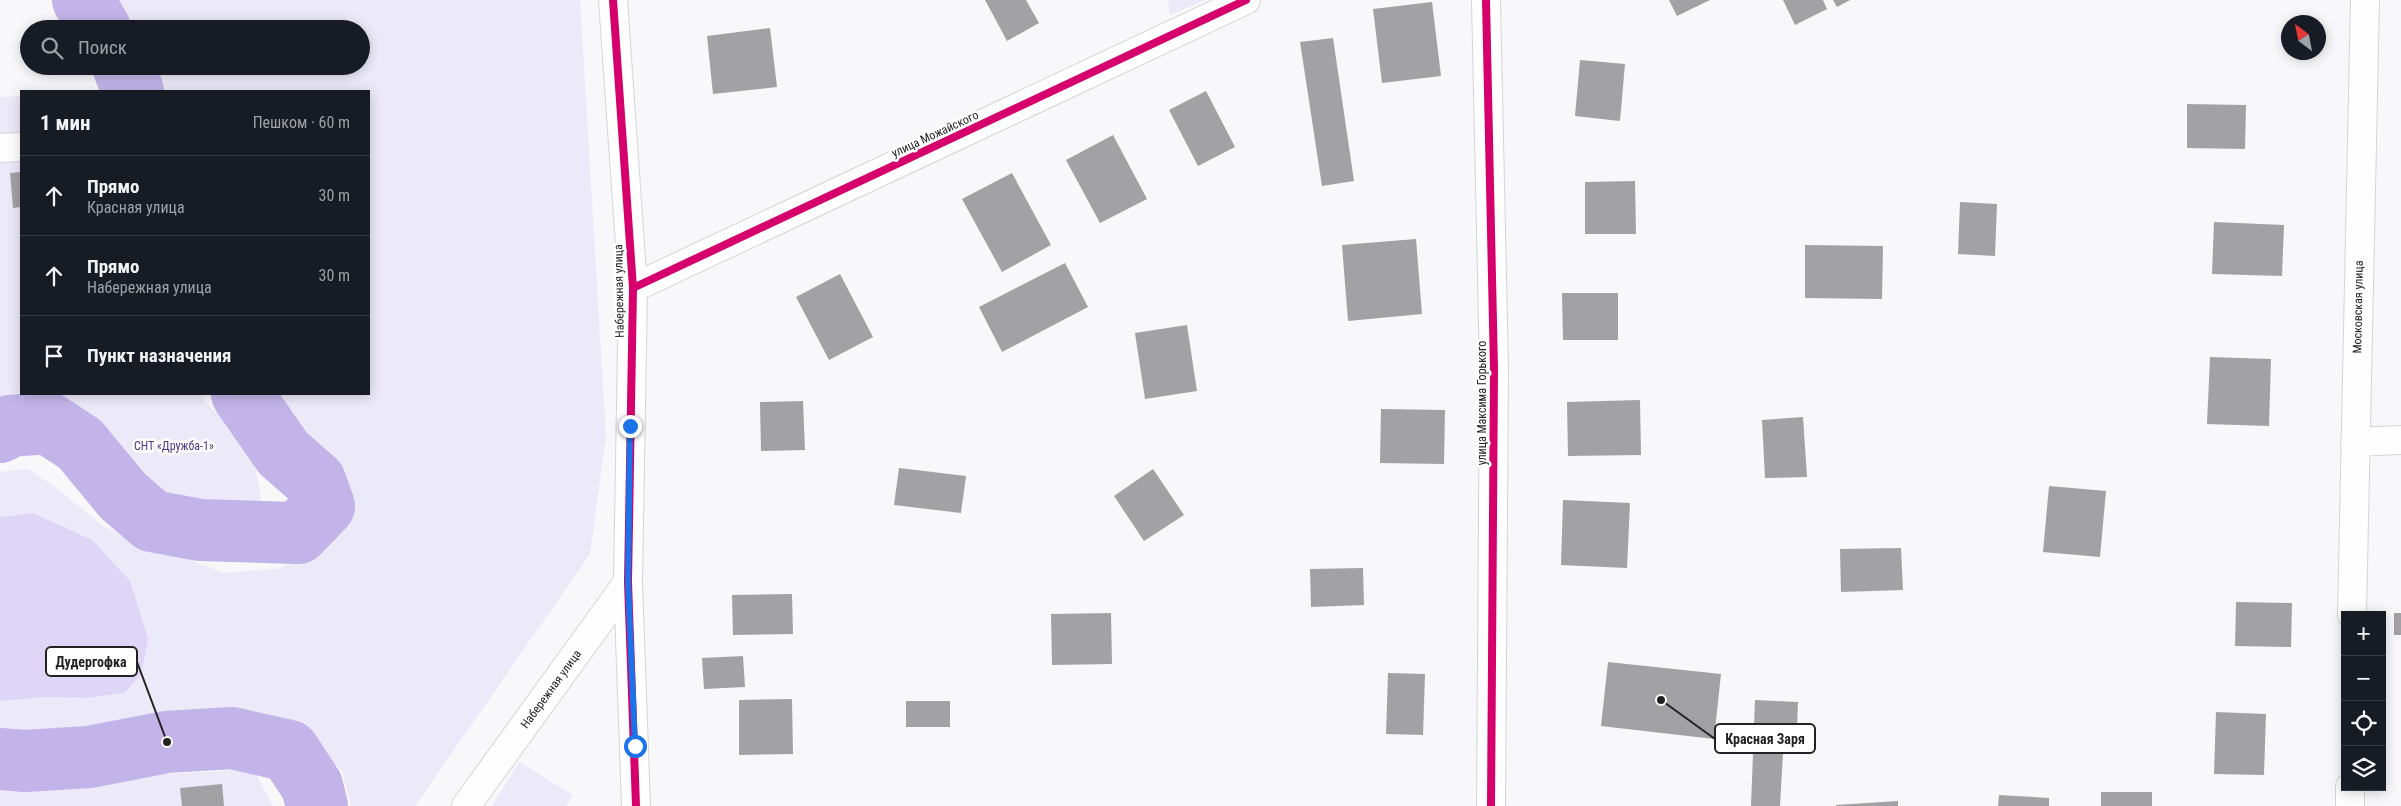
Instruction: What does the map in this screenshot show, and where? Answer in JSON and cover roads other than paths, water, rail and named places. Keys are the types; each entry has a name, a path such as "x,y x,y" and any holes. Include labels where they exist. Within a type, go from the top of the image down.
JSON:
{"street":[{"name":"Набережная улица","path":"466,806 628,582 633,288 613,0"},
{"name":"улица Можайского","path":"633,288 1246,0"},
{"name":"улица Максима Горького","path":"1486,0 1494,369 1491,806"},
{"name":"Московская улица","path":"2352,611 2365,0"},
{"path":"0,148 20,147"},
{"path":"2355,442 2401,440"},
{"path":"628,582 636,806"},
{"path":"2350,791 2350,806"}],"waterway":[{"path":"83,0 95,20"},
{"path":"127,75 133,90"},
{"path":"0,432 10,426 48,423 80,444 123,496 152,521 200,530 298,533 324,506 315,481 283,453 243,395"},
{"path":"0,759 25,761 89,757 167,742 232,738 289,751 312,786 317,806"}],"place":[{"name":"Красная Заря","path":"1661,700"},
{"name":"Дудергофка","path":"167,742"}],"park label":[{"name":"СНТ «Дружба-1»","path":"174,446"}]}
